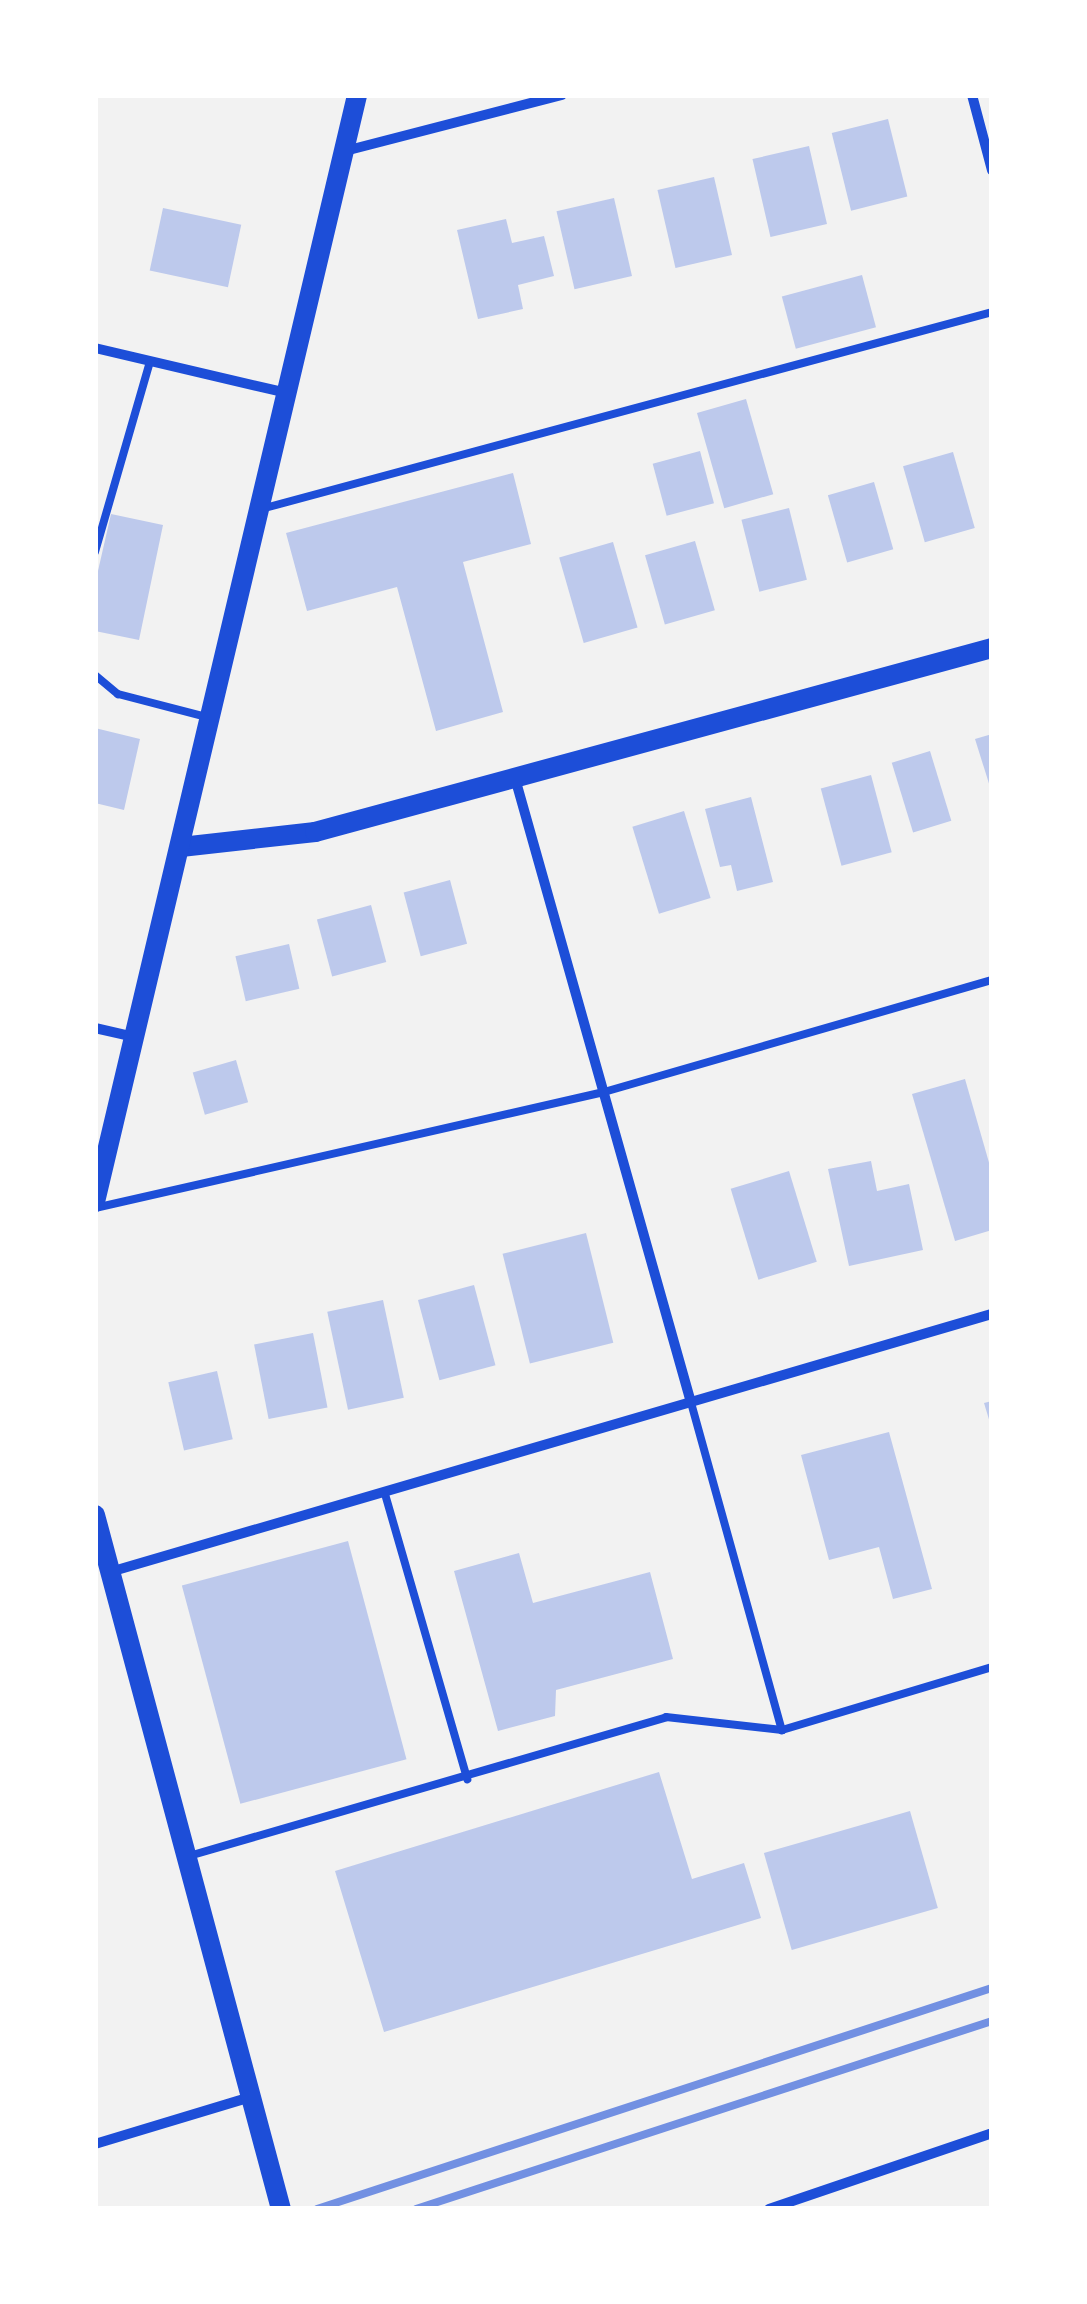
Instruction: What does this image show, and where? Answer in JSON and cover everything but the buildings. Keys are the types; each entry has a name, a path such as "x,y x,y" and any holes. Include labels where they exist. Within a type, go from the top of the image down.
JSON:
{"main road":[{"path":"95,1205 357,95"},
{"path":"181,848 315,832 992,648"},
{"path":"95,1515 281,2209"}],"street":[{"path":"344,152 562,95"},
{"path":"972,95 992,170"},
{"path":"95,348 288,394"},
{"path":"516,778 690,1398"},
{"path":"95,1028 136,1038"},
{"path":"110,1572 385,1494 690,1398 992,1314"},
{"path":"95,2144 252,2097"},
{"path":"768,2209 992,2133"}],"lane":[{"path":"261,509 992,312"},
{"path":"95,552 150,362"},
{"path":"95,675 118,694 211,718"},
{"path":"95,1205 604,1092 992,980"},
{"path":"690,1398 782,1730"},
{"path":"385,1494 467,1779"},
{"path":"189,1856 467,1779 666,1717 782,1730 992,1668"}],"railway":[{"path":"317,2209 992,1988"},
{"path":"416,2209 992,2021"}]}
